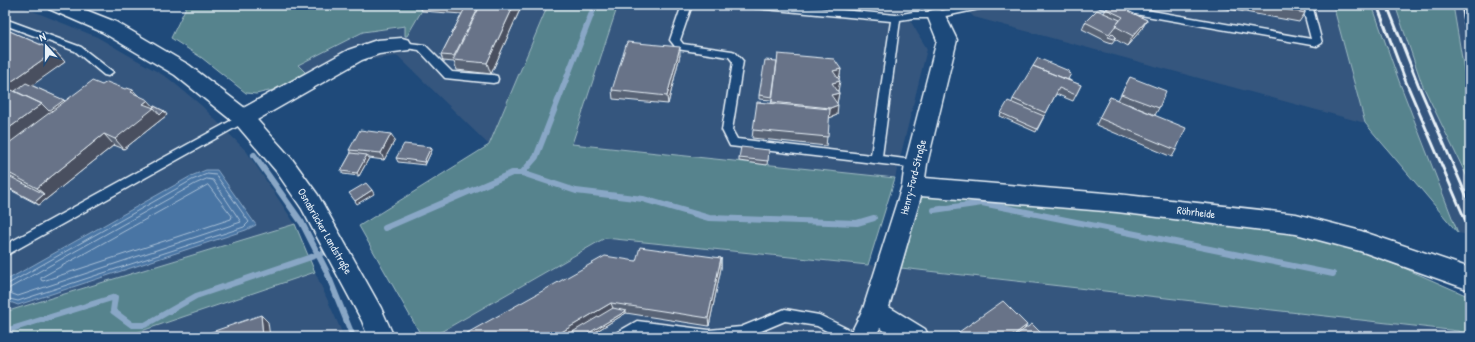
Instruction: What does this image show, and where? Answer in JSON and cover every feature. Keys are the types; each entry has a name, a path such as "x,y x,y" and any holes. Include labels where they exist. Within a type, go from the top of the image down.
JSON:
{"street":[{"name":"Osnabrücker Landstraße","path":"56,5 109,27 182,70 243,118 284,165 310,202 372,316 381,337"},
{"name":"Henry-Ford-Straße","path":"862,337 875,312 915,175 947,40 936,15"},
{"path":"243,118 355,55 378,47 402,45"},
{"name":"Röhrheide","path":"915,175 1117,203 1296,224 1361,241 1470,279"},
{"path":"875,312 916,337"}],"lane":[{"path":"687,5 675,40 680,47 732,54 738,61 727,130 734,143 876,160 915,175"},
{"path":"755,5 896,18 913,15 936,15 984,5"},
{"path":"1102,5 1317,43 1307,5"},
{"path":"876,160 896,18"},
{"path":"5,22 78,49 108,72"},
{"path":"402,45 422,47 449,75 493,80"},
{"path":"5,251 243,118"},
{"path":"621,337 637,327 709,336 742,333 785,316 819,321 851,337"}],"shaded area":[{"path":"5,5 18,5 97,37 168,78 202,106 247,152 295,224 5,312"},
{"path":"425,5 548,5 489,145 398,56 361,61 317,86 298,65 363,32 406,26"},
{"path":"618,5 901,5 927,49 895,178 572,144"},
{"path":"962,5 1333,5 1365,123 974,17"},
{"path":"1372,5 1395,5 1422,84 1470,183 1470,235 1458,233 1399,81"},
{"path":"1453,5 1470,5 1470,106 1456,26"},
{"path":"605,238 901,268 1458,331 1470,337 432,337"},
{"path":"315,272 344,337 124,337"}],"green space":[{"path":"187,5 425,5 407,36 405,36 405,26 363,32 298,65 306,73 273,90 256,94 246,93 202,58 171,38"},
{"path":"548,5 618,5 572,144 895,178 868,265 605,238 432,337 422,337 359,226 489,145"},
{"path":"1333,5 1372,5 1399,81 1458,233 1365,123"},
{"path":"1395,5 1453,5 1470,106 1470,183 1422,84"},
{"path":"923,191 1307,231 1404,268 1470,297 1470,337 1458,331 901,268"},
{"path":"295,224 315,272 124,337 5,337 5,312"}],"water":[{"path":"206,170 217,170 256,225 246,230 18,305 5,300 5,281 191,176"}],"building":[{"path":"473,5 514,5 487,63 453,60 480,6"},
{"path":"1114,5 1121,5 1131,8 1128,11 1147,20 1133,36 1115,26 1123,17 1106,9"},
{"path":"1262,5 1304,5 1305,13"},
{"path":"465,8 478,9 454,56 441,55"},
{"path":"1097,10 1120,20 1109,34 1085,22"},
{"path":"5,29 55,51 5,86"},
{"path":"1112,33 1116,37 1114,39 1108,37"},
{"path":"627,42 680,47 667,96 612,90"},
{"path":"778,54 834,59 841,69 833,71 840,81 832,83 839,93 831,95 838,105 830,108 772,102"},
{"path":"1038,58 1069,71 1068,73 1071,74 1068,79 1071,81 1033,66"},
{"path":"765,60 777,61 772,97 759,95"},
{"path":"1033,66 1081,85 1076,95 1059,88 1046,113 1013,99"},
{"path":"1130,77 1166,91 1159,108 1121,94"},
{"path":"92,81 102,85 107,82 125,89 127,88 133,90 131,92 148,100 143,104 154,108 115,139 104,134 37,188 5,171 5,146"},
{"path":"26,83 64,100 49,111 42,104 15,91"},
{"path":"5,87 42,104 5,131"},
{"path":"1110,97 1186,128 1176,150 1099,118"},
{"path":"1008,101 1044,116 1037,129 1001,113"},
{"path":"757,102 830,109 828,137 753,130"},
{"path":"154,106 164,111 160,115 154,108 152,108"},
{"path":"360,130 391,134 381,153 349,150"},
{"path":"404,144 431,147 424,162 396,158"},
{"path":"741,147 769,150 768,161 739,158"},
{"path":"351,153 367,155 357,173 341,171"},
{"path":"5,174 44,194 35,202 5,186"},
{"path":"366,183 372,190 355,201 349,193"},
{"path":"640,247 721,258 708,318 611,303 553,337 460,337 605,256 636,261"},
{"path":"1003,301 1027,325 1011,337 964,337 959,332"},
{"path":"613,308 626,311 582,337 564,337"},
{"path":"261,315 263,337 197,337"},
{"path":"1032,324 1045,337 1013,337"}],"waterway":[{"path":"522,173 536,157 595,5"},
{"path":"254,155 302,223 318,255"},
{"path":"385,228 512,173 522,173"},
{"path":"522,173 576,191 643,199 709,218 857,223 874,218"},
{"path":"934,210 982,203 1333,274"},
{"path":"318,255 323,253"},
{"path":"5,331 115,297 113,311 132,325 145,325 196,296 318,255"},
{"path":"318,255 326,270 353,337"}],"railway":[{"path":"1377,5 1406,82 1470,231"},
{"path":"1387,5 1418,84 1470,204"},
{"path":"1462,5 1470,53"}]}
